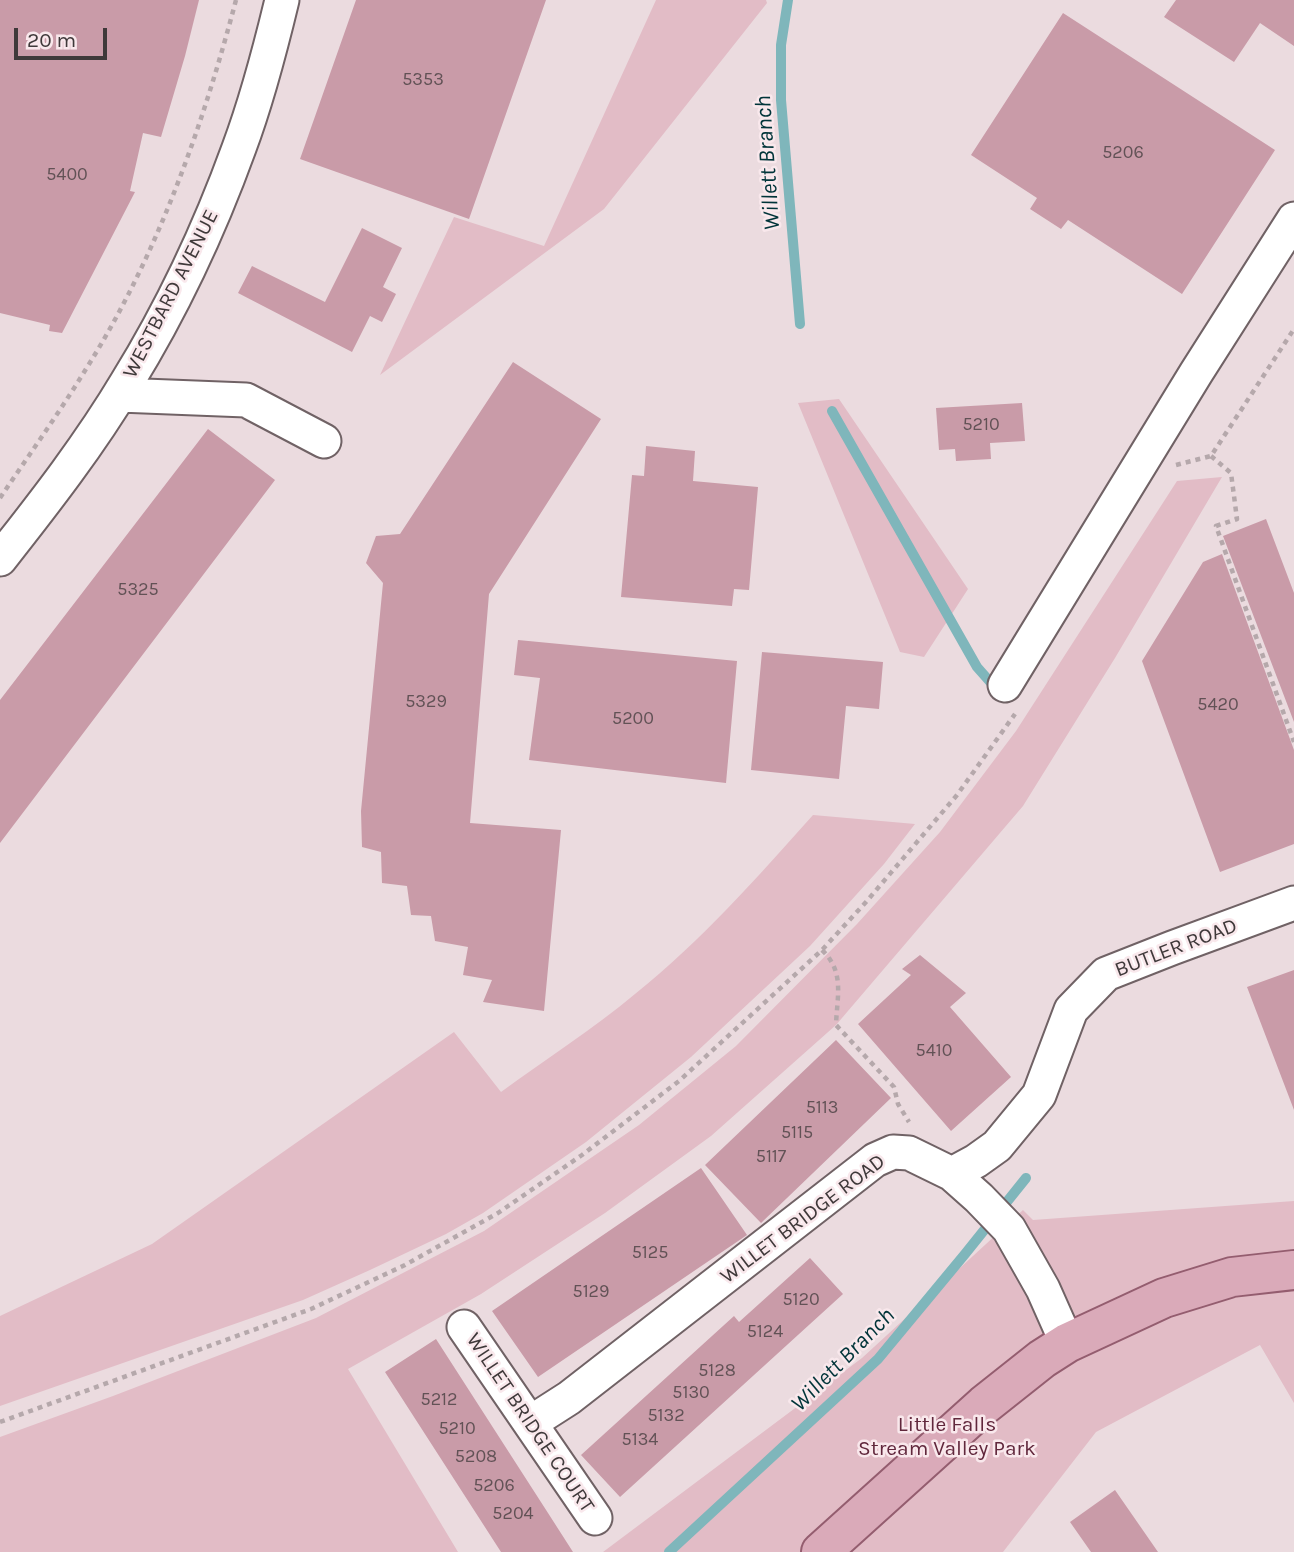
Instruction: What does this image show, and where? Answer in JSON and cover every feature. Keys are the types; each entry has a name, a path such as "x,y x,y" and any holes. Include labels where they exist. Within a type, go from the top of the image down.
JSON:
{"main road":[{"path":"821,1552 984,1405 1042,1359 1067,1343 1164,1298 1232,1278 1294,1270"}],"street":[{"name":"WESTBARD AVENUE","path":"0,559 52,491 119,395 162,321 217,206 240,146 282,0"},
{"path":"1012,697 1189,385 1294,219"},
{"path":"119,395 246,400 324,441"},
{"name":"BUTLER ROAD","path":"952,1174 997,1146 1039,1096 1071,1010 1106,974 1294,904"},
{"name":"WILLET BRIDGE ROAD","path":"530,1423 580,1390 875,1160 893,1152 909,1153 952,1174 1009,1228 1043,1289 1067,1343"},
{"name":"WILLET BRIDGE COURT","path":"464,1327 595,1518"}],"path":[{"path":"0,498 86,369 163,222 209,99 236,0"},
{"path":"1181,455 1175,465 1211,456 1294,329"},
{"path":"1211,456 1231,472 1237,519 1216,526 1294,742"},
{"path":"0,1422 311,1309 405,1265 498,1213 582,1155 679,1081 822,950 957,795 1004,732 1012,697"},
{"path":"822,950 829,957 839,978 835,1025 894,1087 898,1104 915,1131"}],"green space":[{"path":"656,0 766,0 767,3 604,209 380,375 454,217 544,246"},
{"path":"839,399 968,589 924,657 900,652 798,403"},
{"path":"1222,477 1115,658 1023,806 836,1025 711,1136 605,1213 481,1294 348,1369 458,1552 0,1552 0,1437 316,1318 484,1231 639,1125 736,1046 857,924 940,832 1016,731 1177,481"},
{"path":"813,815 915,824 884,864 810,946 691,1057 586,1142 483,1213 370,1270 303,1300 0,1406 0,1316 152,1244 454,1032 501,1092 619,1007 683,953"},
{"name":"Little Falls Stream Valley Park","path":"1294,1201 1294,1403 1260,1345 1096,1432 1003,1552 603,1552 862,1358 1023,1210 1033,1220"}],"building":[{"path":"0,0 199,0 161,137 143,133 130,191 135,192 62,333 49,331 50,325 0,313"},
{"path":"356,0 546,0 469,219 300,159"},
{"path":"1176,0 1294,0 1294,46 1260,23 1234,62 1164,17"},
{"path":"1063,13 1275,150 1182,294 1068,220 1061,229 1030,209 1037,198 971,155"},
{"path":"362,228 402,248 383,287 396,294 382,322 370,316 352,352 238,293 252,266 325,302"},
{"path":"513,362 601,419 489,594 470,823 561,830 544,1011 483,1002 492,980 463,975 468,947 435,941 431,916 411,915 407,886 382,883 381,852 362,847 361,811 383,583 366,563 376,536 400,534"},
{"path":"1022,403 1025,441 990,443 991,459 956,461 955,449 939,450 936,408"},
{"path":"208,429 275,480 0,843 0,700"},
{"path":"646,446 695,451 693,481 758,487 749,590 734,589 732,606 621,597 632,475 644,476"},
{"path":"1266,519 1294,593 1294,722 1223,536"},
{"path":"1222,554 1294,750 1294,844 1220,872 1142,661 1203,562"},
{"path":"518,640 737,661 726,783 529,760 540,678 514,675"},
{"path":"762,652 883,662 879,709 846,706 839,779 751,770"},
{"path":"920,955 966,993 950,1007 1011,1077 951,1131 858,1024 911,975 902,969"},
{"path":"1294,970 1294,1110 1247,987"},
{"path":"836,1040 891,1098 761,1223 705,1165"},
{"path":"701,1168 747,1235 538,1377 492,1311"},
{"path":"810,1258 843,1294 620,1497 581,1455 734,1316 739,1322"},
{"path":"436,1339 573,1552 501,1552 385,1372"},
{"path":"1115,1490 1158,1552 1091,1552 1070,1522"}],"waterway":[{"name":"Willett Branch","path":"788,0 781,45 781,100 800,324"},
{"name":"Willett Branch","path":"832,411 977,667 992,684"},
{"name":"Willett Branch","path":"669,1552 878,1359 1026,1178"}]}
